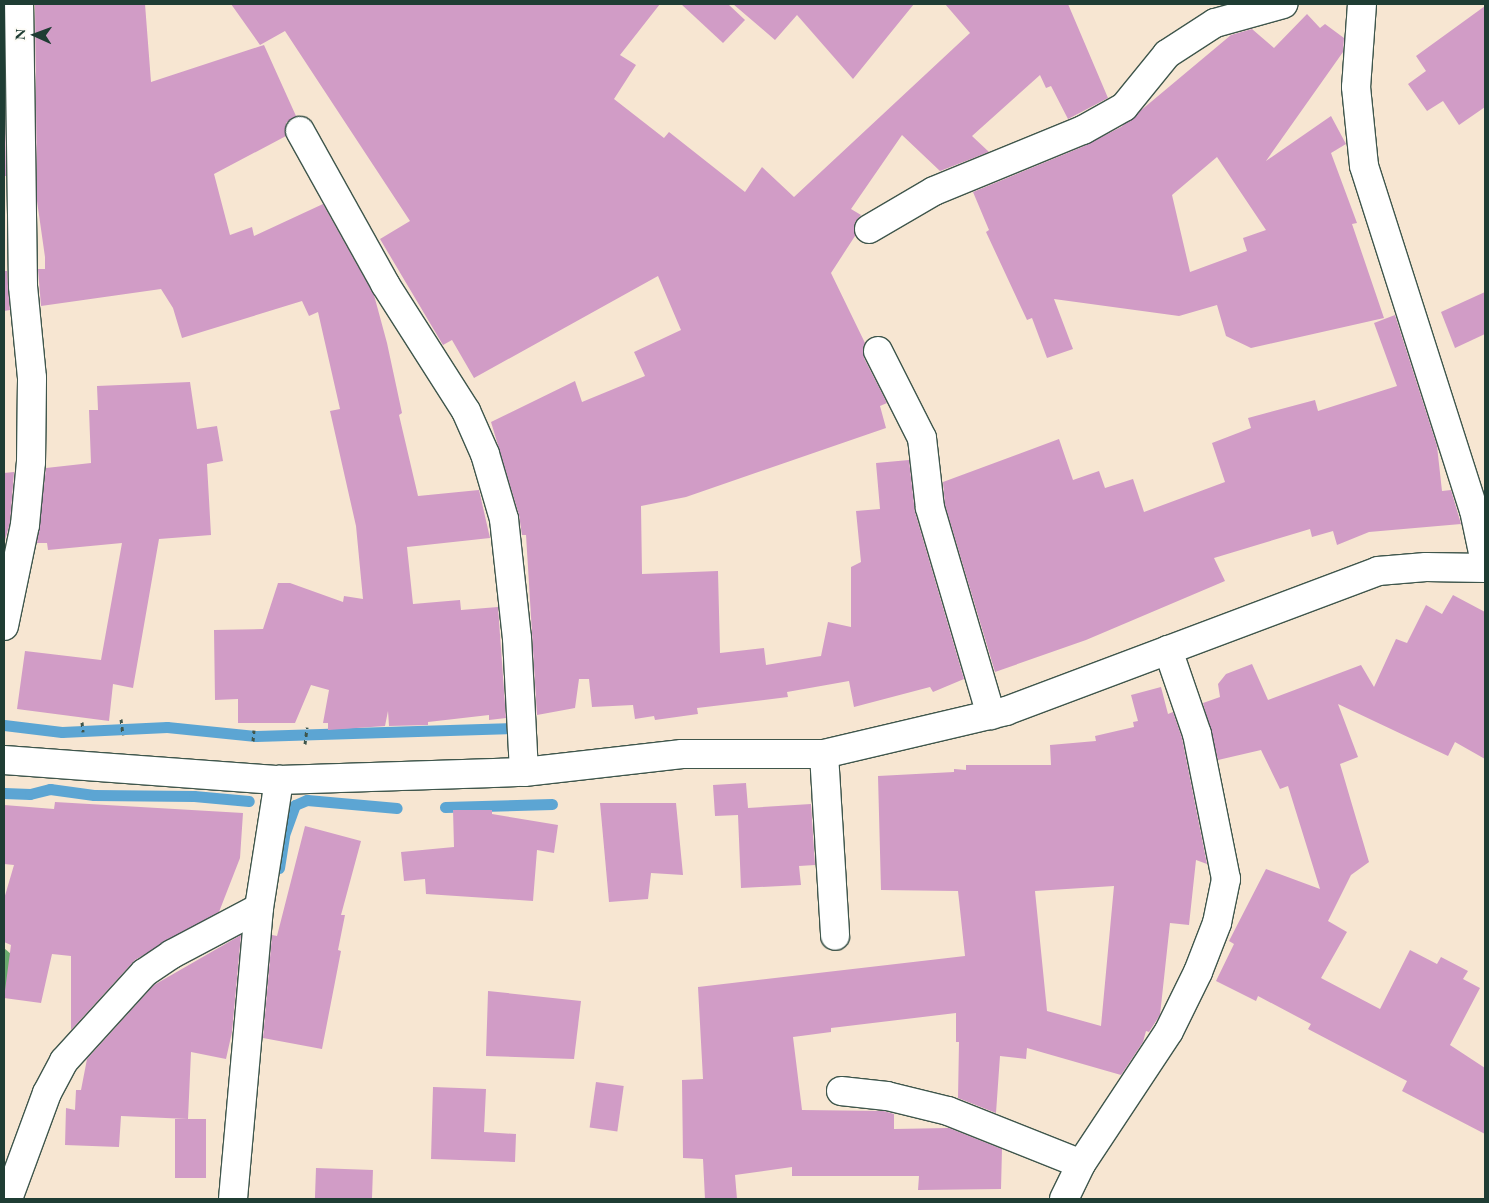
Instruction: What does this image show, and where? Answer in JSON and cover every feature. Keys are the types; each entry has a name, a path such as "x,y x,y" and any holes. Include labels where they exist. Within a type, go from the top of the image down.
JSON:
{"street":[{"path":"4,626 25,525 31,462 32,378 23,286 18,4"},
{"path":"869,229 934,191 1083,130 1124,107 1167,54 1215,23 1283,4"},
{"path":"1362,4 1356,87 1364,166 1480,507 1485,562"},
{"path":"300,131 386,284 466,411 485,454 504,519 517,638 524,772"},
{"path":"878,351 922,438 930,508 991,715"},
{"path":"4,760 279,780 524,772 682,754 824,754 991,715 1378,571 1426,567 1485,568"},
{"path":"1064,1199 1081,1164 1168,1031 1198,972 1217,923 1226,879 1196,734 1168,650"},
{"path":"824,754 835,936"},
{"path":"233,1199 259,908 279,780"},
{"path":"8,1199 47,1093 64,1061 144,973 172,954 259,908"},
{"path":"841,1091 887,1096 948,1111 1081,1164"}],"path":[{"path":"121,719 125,743"},
{"path":"306,744 307,727"},
{"path":"253,741 254,730"}],"green space":[{"path":"4,948 20,962 4,997"}],"building":[{"path":"35,4 145,4 151,82 264,45 296,116 286,123 286,136 214,174 230,235 252,227 254,236 323,204 374,295 387,343 402,413 399,415 418,496 479,490 490,538 407,547 413,604 460,600 461,610 498,607 506,718 489,720 489,715 428,722 428,725 389,726 388,711 385,726 328,730 328,723 323,723 329,690 311,685 295,723 238,723 238,699 215,700 214,630 263,629 278,583 290,583 343,602 344,596 363,599 356,526 330,411 340,409 318,312 309,316 302,301 182,338 173,308 161,289 41,306 38,269 45,269 45,257 37,201"},
{"path":"231,4 660,4 620,55 636,65 614,99 664,138 669,132 745,192 762,167 794,197 970,33 945,4 1068,4 1108,98 1068,119 1051,86 1046,88 1040,75 972,136 989,152 940,171 902,135 851,209 861,215 855,222 855,236 831,273 865,343 864,358 887,403 880,406 886,428 686,497 641,506 642,574 718,571 720,653 764,648 766,665 821,656 828,622 851,627 851,567 861,562 856,511 880,509 876,463 909,460 915,512 964,679 933,692 930,687 854,707 849,681 787,692 788,697 697,708 698,714 655,720 654,716 635,719 633,705 592,707 589,679 579,679 575,708 537,715 526,535 522,535 519,515 491,422 575,381 582,402 645,376 634,352 681,330 658,276 474,378 452,340 443,345 380,239 410,221 285,31 260,45"},
{"path":"681,4 728,4 745,20 723,43"},
{"path":"733,4 914,4 853,79 797,15 775,40"},
{"path":"1485,6 1485,107 1459,125 1443,101 1427,111 1408,84 1426,71 1416,56"},
{"path":"1307,14 1320,28 1325,24 1344,38 1343,52 1266,161 1331,116 1346,144 1331,153 1357,223 1352,224 1384,318 1251,348 1226,336 1217,305 1179,316 1054,299 1073,349 1047,358 1032,318 1027,320 986,232 989,230 973,192 1082,147 1121,127 1231,35 1252,29 1274,48","holes":["1217,157 1266,230 1243,238 1247,251 1190,272 1172,195"]},
{"path":"4,31 6,176 4,176"},
{"path":"4,271 7,271 10,310 4,311"},
{"path":"1485,292 1485,334 1455,348 1441,312"},
{"path":"1395,315 1437,446 1442,491 1451,490 1461,524 1369,532 1337,545 1333,531 1312,537 1310,529 1214,558 1225,581 1086,640 995,672 945,505 943,482 1059,439 1073,480 1099,471 1105,488 1133,479 1144,512 1225,482 1212,443 1251,428 1248,418 1315,400 1318,411 1397,386 1374,323"},
{"path":"190,382 197,429 217,426 223,461 207,464 211,535 159,539 133,688 113,684 109,721 17,709 25,651 101,660 122,543 48,550 47,543 37,543 46,468 91,463 89,410 98,410 97,386"},
{"path":"14,472 10,523 4,543 4,473"},
{"path":"1453,595 1485,612 1485,759 1455,742 1448,756 1338,704 1358,757 1340,764 1369,862 1351,875 1328,921 1347,932 1321,978 1380,1009 1410,950 1437,964 1441,957 1468,971 1463,979 1480,988 1450,1045 1485,1068 1485,1134 1402,1091 1407,1081 1308,1029 1311,1024 1258,996 1256,1001 1216,981 1234,944 1229,941 1266,869 1320,889 1288,786 1280,789 1261,750 1218,760 1203,703 1220,697 1218,684 1226,674 1252,664 1268,700 1361,665 1374,687 1396,639 1407,643 1426,605 1442,614"},
{"path":"1161,687 1168,714 1173,712 1182,738 1207,864 1196,860 1189,925 1170,923 1160,1015 1149,1032 1146,1031 1143,1042 1121,1075 1027,1048 1026,1059 1000,1056 996,1113 958,1098 959,1042 956,1042 956,1013 831,1028 831,1032 793,1037 802,1110 884,1111 894,1114 894,1129 949,1128 1002,1149 1001,1189 918,1190 919,1176 792,1176 792,1167 735,1175 737,1199 705,1199 703,1159 683,1158 682,1080 703,1079 698,987 965,956 958,891 881,890 878,776 954,772 954,769 966,770 966,765 1051,765 1050,745 1096,741 1095,736 1134,727 1133,722 1138,721 1131,695","holes":["1114,886 1101,1026 1047,1011 1035,891"]},
{"path":"746,783 748,808 811,804 815,865 799,866 801,885 741,888 738,815 715,816 713,785"},
{"path":"55,802 243,813 240,858 219,912 135,960 71,1030 71,956 52,954 41,1003 4,998 11,945 4,942 4,899 14,865 4,864 4,805 54,809"},
{"path":"600,803 676,803 683,875 651,873 648,899 609,902"},
{"path":"453,810 492,810 492,814 558,825 554,853 537,850 533,901 426,894 425,879 404,881 401,852 454,847"},
{"path":"305,826 361,841 341,915 345,915 338,950 341,951 322,1049 263,1038 272,935 277,936"},
{"path":"241,935 232,1032 226,1059 191,1052 188,1119 121,1116 119,1147 65,1145 66,1108 75,1110 76,1090 81,1090 87,1059 154,985"},
{"path":"488,991 581,1001 574,1059 486,1056"},
{"path":"596,1082 624,1086 617,1131 590,1128"},
{"path":"433,1087 486,1089 484,1132 516,1134 515,1162 431,1159"},
{"path":"175,1119 206,1119 206,1178 175,1178"},
{"path":"316,1168 373,1170 372,1199 315,1199"}],"waterway":[{"path":"4,725 62,732 167,727 256,736 506,728"},
{"path":"4,793 30,794 50,789 94,795 194,796 249,801"},
{"path":"279,868 284,835 295,805 307,800 397,808"},
{"path":"445,807 552,804"}]}
